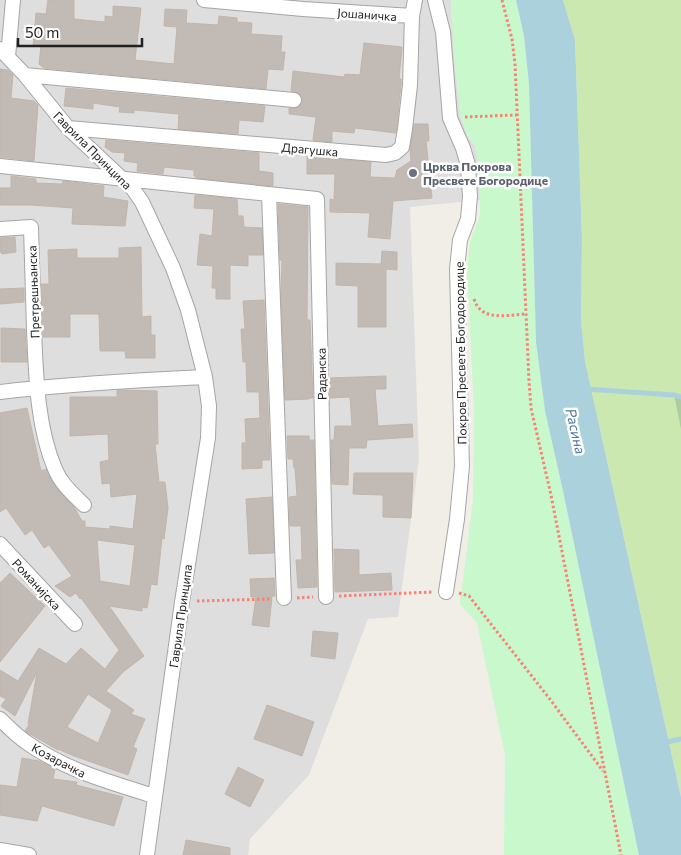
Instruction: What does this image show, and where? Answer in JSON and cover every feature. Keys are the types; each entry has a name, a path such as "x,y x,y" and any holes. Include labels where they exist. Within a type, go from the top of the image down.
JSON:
{"street":[{"path":"4,53 13,0"},
{"name":"Јошаничка","path":"204,0 412,16"},
{"name":"Драгушка","path":"68,128 386,155 394,153 402,146 407,112 410,85 412,16 415,0"},
{"name":"Покров Пресвете Богодородице","path":"435,0 443,32 450,118 463,148 468,166 470,196 468,218 460,240 457,269 462,466 457,518 446,592"},
{"name":"Гаврила Принципа","path":"4,53 25,75 68,128 133,190 142,202 173,268 188,310 205,377 209,406 208,438 182,602 147,855"},
{"path":"25,75 294,100"},
{"name":"Раданска","path":"0,166 317,199 326,597"},
{"path":"270,194 284,598"},
{"name":"Претрешњанска","path":"0,229 31,227 36,388 55,470 68,490 84,505"},
{"path":"0,392 122,381 205,377"},
{"name":"Романијска","path":"0,544 75,624"},
{"name":"Козарачка","path":"0,719 25,742 52,759 81,773 154,796"},
{"path":"0,850 29,855"}],"path":[{"path":"502,0 512,40 518,115 531,408 551,495 621,855"},
{"path":"450,118 518,115"},
{"path":"473,293 478,309 486,314 526,314"},
{"path":"446,592 455,592 469,596 549,698 605,774"}],"shaded area":[{"path":"0,0 451,0 460,112 467,135 475,146 480,200 410,207 419,459 398,617 368,619 309,775 250,839 248,855 0,855"}],"green space":[{"path":"451,0 516,0 524,36 529,84 536,342 545,411 639,855 504,855 505,755 477,623 460,604 473,500 474,408 467,272 470,241 480,215 480,200 475,146 467,135 460,112"},
{"path":"563,0 681,0 681,397 674,395 681,430 681,797 585,361 581,321 582,239 575,40"},
{"path":"674,395 681,397 681,430"}],"water":[{"name":"Расина","path":"516,0 563,0 575,40 582,239 581,321 585,361 681,797 681,855 639,855 545,411 536,342 529,84 524,36"}],"building":[{"path":"48,0 74,0 74,19 105,22 105,16 113,17 113,6 141,8 135,60 174,64 177,27 164,26 165,9 187,10 186,23 218,25 219,16 237,18 237,22 252,23 251,34 282,36 281,52 285,52 283,70 268,69 266,89 44,68 39,64 41,46 33,46 36,13 46,14"},
{"path":"364,43 402,47 399,79 401,79 401,84 396,133 355,128 354,133 332,131 332,142 313,140 316,117 289,114 289,108 298,108 303,101 299,93 291,91 293,71 344,77 345,74 360,75"},
{"path":"0,69 8,70 13,75 11,98 34,101 38,105 34,161 0,157"},
{"path":"66,88 265,106 263,122 239,120 238,134 178,129 179,114 134,110 134,113 119,112 120,107 93,103 93,109 64,106"},
{"path":"414,124 428,124 429,141 426,141 432,198 393,201 390,239 368,237 370,213 330,212 330,199 334,200 335,174 307,174 307,157 371,162 370,177 395,178 397,170 411,161 410,150"},
{"path":"106,140 259,153 259,171 273,173 273,186 196,178 194,170 164,167 163,174 137,171 138,163 124,161 125,153 112,152 105,147"},
{"path":"11,176 36,179 36,183 62,184 63,181 104,186 103,197 128,201 125,226 72,224 73,208 0,205 0,188 11,188"},
{"path":"195,195 237,199 238,216 243,216 244,227 262,228 263,255 248,255 248,266 230,265 230,299 216,299 216,288 212,288 213,266 197,265 200,234 212,236 214,209 194,208"},
{"path":"278,204 308,207 307,320 310,320 313,398 309,399 285,400 281,292 282,260 280,260"},
{"path":"15,237 16,252 2,254 0,251 0,238"},
{"path":"141,247 142,317 151,316 151,335 155,335 155,358 126,358 125,351 100,351 99,314 70,314 70,337 43,337 41,284 49,284 48,250 77,249 77,258 119,258 119,248"},
{"path":"382,251 397,252 397,270 386,269 386,327 358,327 358,286 336,285 336,263 381,264"},
{"path":"24,288 24,302 0,304 0,289"},
{"path":"264,300 270,460 262,460 262,468 242,469 242,443 246,443 245,419 260,418 259,392 247,392 246,362 243,362 241,329 245,329 243,301"},
{"path":"1,328 25,329 27,362 1,362"},
{"path":"386,376 386,389 375,389 378,426 412,424 413,437 367,440 366,448 349,448 348,485 332,484 331,440 334,440 335,426 352,426 350,397 330,398 330,378"},
{"path":"117,390 157,391 158,444 155,444 159,482 165,482 168,508 164,539 162,538 157,585 151,584 147,608 142,607 142,611 109,606 144,656 123,672 106,691 134,710 131,714 145,719 133,747 137,749 128,775 58,750 25,731 29,725 37,672 15,716 1,706 6,699 0,696 0,670 18,681 39,648 66,664 81,648 105,669 119,650 76,593 70,597 55,586 72,576 49,545 44,548 32,530 25,535 6,508 0,512 0,413 27,408 41,471 46,469 57,489 74,507 82,521 85,521 85,527 110,529 110,526 133,529 137,494 111,497 110,483 102,484 100,462 109,460 108,434 70,436 70,397 117,397","holes":["97,540 135,545 130,586 100,581","88,694 112,710 98,743 67,727"]},
{"path":"287,436 309,436 309,440 314,440 317,587 298,588 296,560 302,560 301,526 290,526 289,497 297,496 293,459 288,459"},
{"path":"354,473 413,473 411,518 383,517 383,495 353,494"},
{"path":"272,497 274,553 249,554 246,499"},
{"path":"334,549 359,550 359,575 391,573 392,590 335,592"},
{"path":"10,573 45,606 0,662 0,583"},
{"path":"274,578 275,596 272,596 269,627 252,625 256,597 251,597 250,579"},
{"path":"313,631 338,633 335,659 311,656"},
{"path":"267,705 314,722 302,756 254,739"},
{"path":"22,758 39,761 55,769 53,779 77,782 76,785 123,797 114,826 42,806 37,821 0,815 0,785 17,787"},
{"path":"238,767 264,780 250,807 225,794"},
{"path":"186,840 230,848 230,855 183,855"}],"waterway":[{"path":"585,389 681,397"},
{"path":"662,743 681,739"}],"place":[{"name":"Црква Покрова Пресвете Богородице","path":"413,173"}]}
